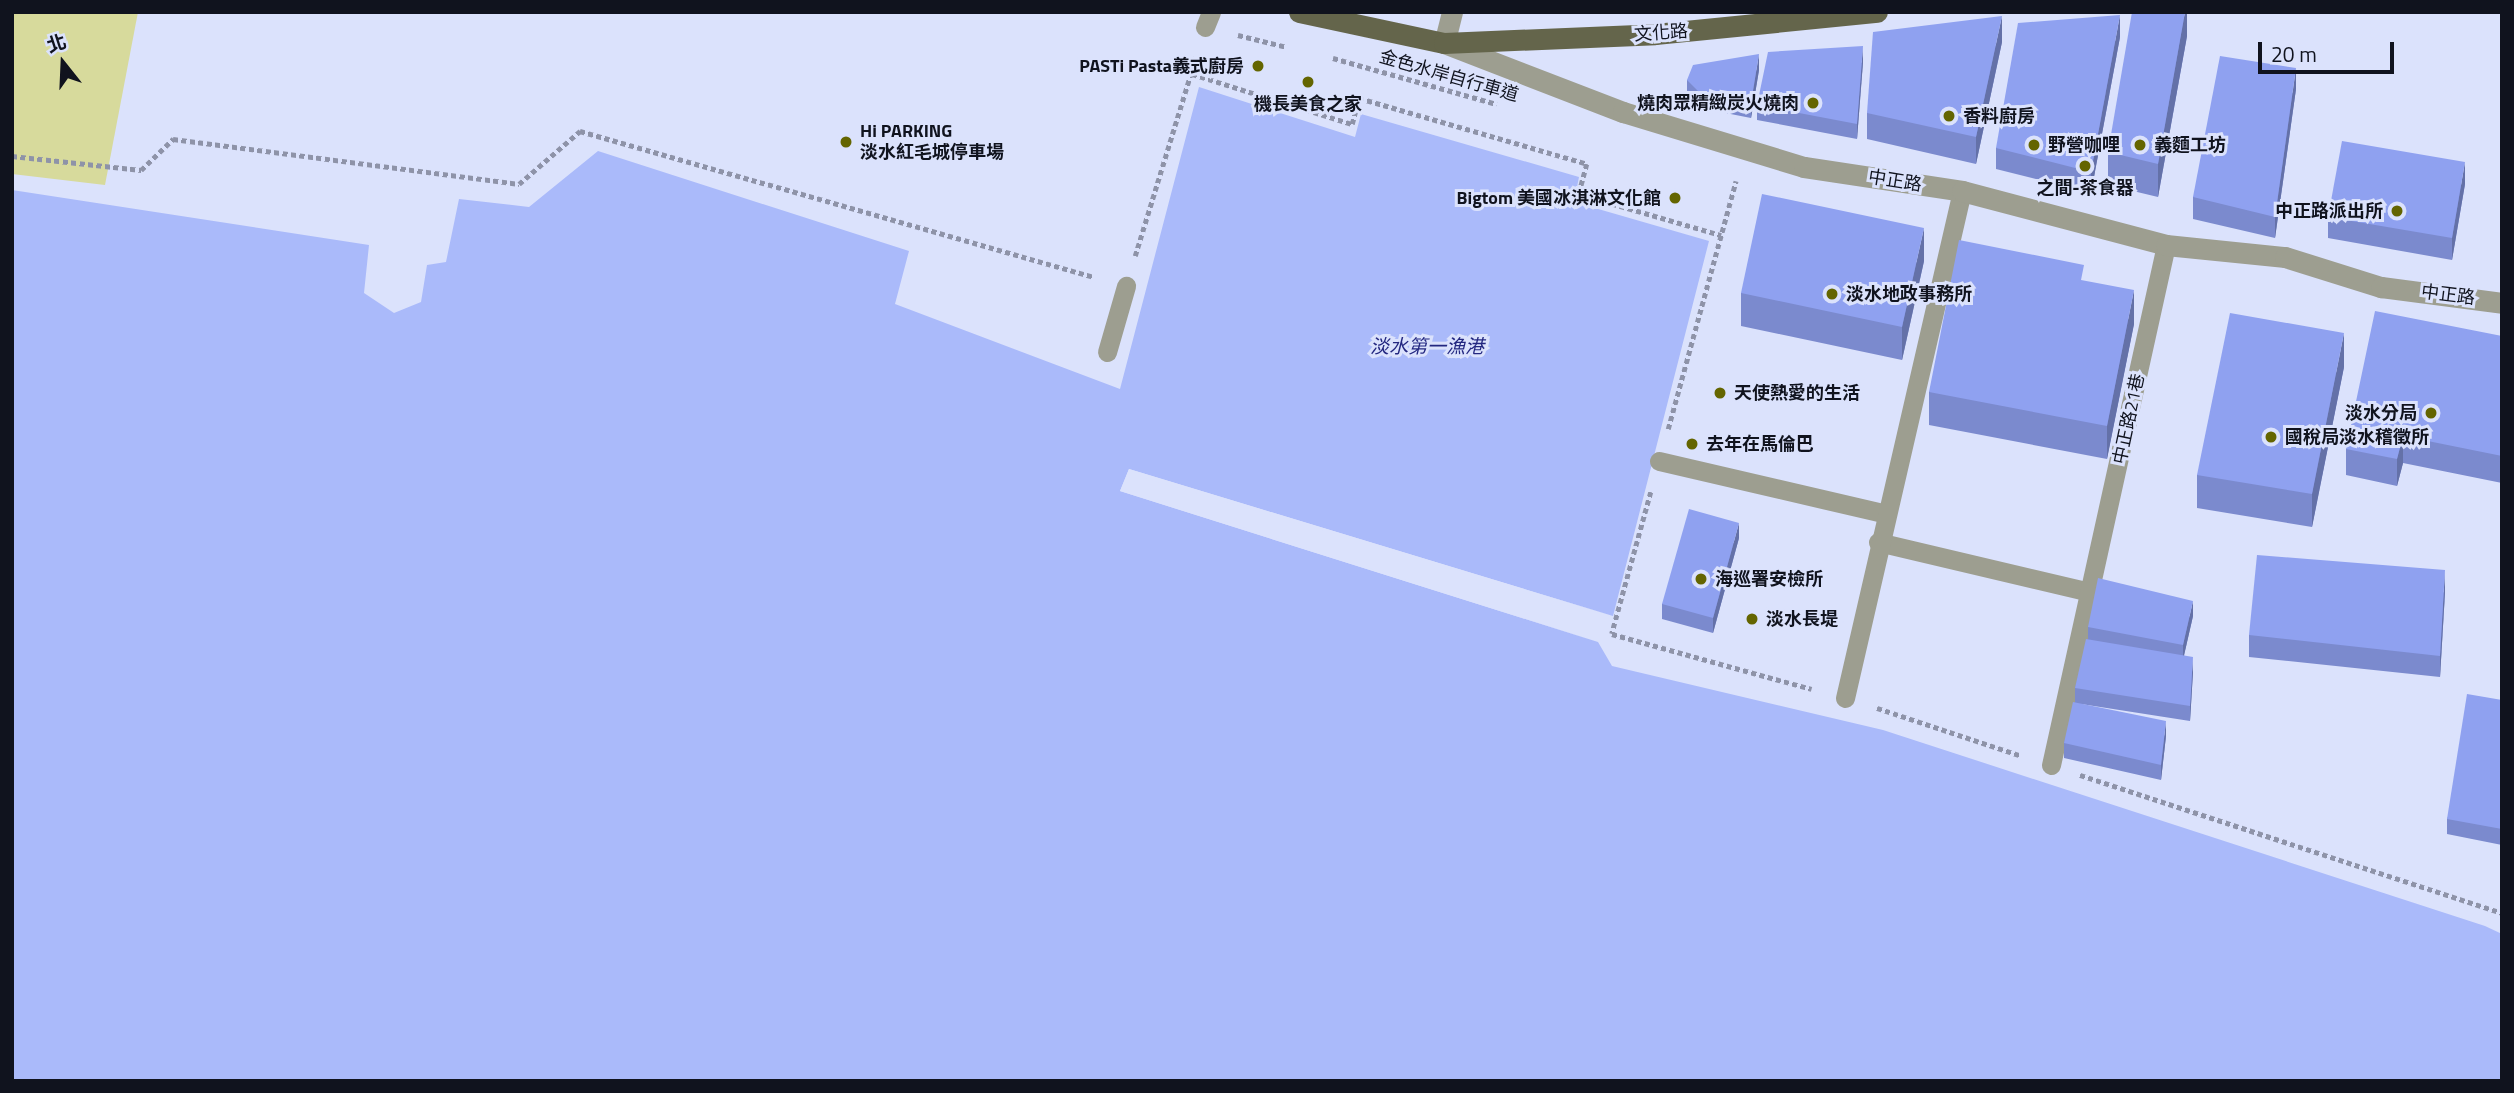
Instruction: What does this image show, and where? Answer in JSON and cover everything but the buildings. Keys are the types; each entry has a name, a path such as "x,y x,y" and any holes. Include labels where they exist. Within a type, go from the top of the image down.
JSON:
{"main road":[{"name":"中正路","path":"1299,12 1444,43"},
{"name":"文化路","path":"1444,43 1655,34 1877,12"}],"street":[{"path":"1444,43 1452,12"},
{"name":"中正路","path":"1444,43 1690,135 1804,167 1962,191 2166,245 2285,257 2381,287 2502,303"}],"lane":[{"path":"1845,698 1878,542 1962,191"},
{"name":"中正路21巷","path":"2051,765 2093,593 2166,245"},
{"path":"1107,352 1126,286"},
{"path":"1659,461 1886,514"},
{"path":"1878,542 2093,593"}],"path":[{"path":"12,156 141,170 173,139 519,184 580,131 1126,286 1208,20 1300,50"},
{"name":"金色水岸自行車道","path":"1327,56 1511,108"},
{"path":"1191,74 1352,124 1359,98 1587,164 1579,194 1721,235"},
{"path":"1738,171 1612,634 1845,698 2502,913"}],"green space":[{"path":"12,12 138,12 105,185 12,174"}],"water":[{"name":"淡水第一漁港","path":"1199,87 1355,137 1361,114 1579,177 1574,202 1709,241 1613,616 1129,469 1120,491 1598,642 1612,666 1883,730 2485,926 2502,934 2502,1081 12,1081 12,190 369,245 364,293 394,313 421,302 427,265 446,262 459,199 529,207 598,151 909,251 895,304 1120,389"}],"pier":[{"path":"1129,469 1613,616 1131,474 1125,489 1598,642 1120,491"}],"place":[{"name":"PASTi Pasta義式廚房","path":"1258,66"},
{"name":"機長美食之家","path":"1308,82"},
{"name":"燒肉眾精緻炭火燒肉","path":"1813,103"},
{"name":"香料廚房","path":"1949,116"},
{"name":"Hi PARKING 淡水紅毛城停車場","path":"846,142"},
{"name":"野營咖哩","path":"2034,145"},
{"name":"義麵工坊","path":"2140,145"},
{"name":"之間-茶食器","path":"2085,166"},
{"name":"Bigtom 美國冰淇淋文化館","path":"1675,198"},
{"name":"中正路派出所","path":"2397,211"},
{"name":"淡水地政事務所","path":"1832,294"},
{"name":"天使熱愛的生活","path":"1720,393"},
{"name":"淡水分局","path":"2431,413"},
{"name":"國稅局淡水稽徵所","path":"2271,437"},
{"name":"去年在馬倫巴","path":"1692,444"},
{"name":"海巡署安檢所","path":"1701,579"},
{"name":"淡水長堤","path":"1752,619"}]}
